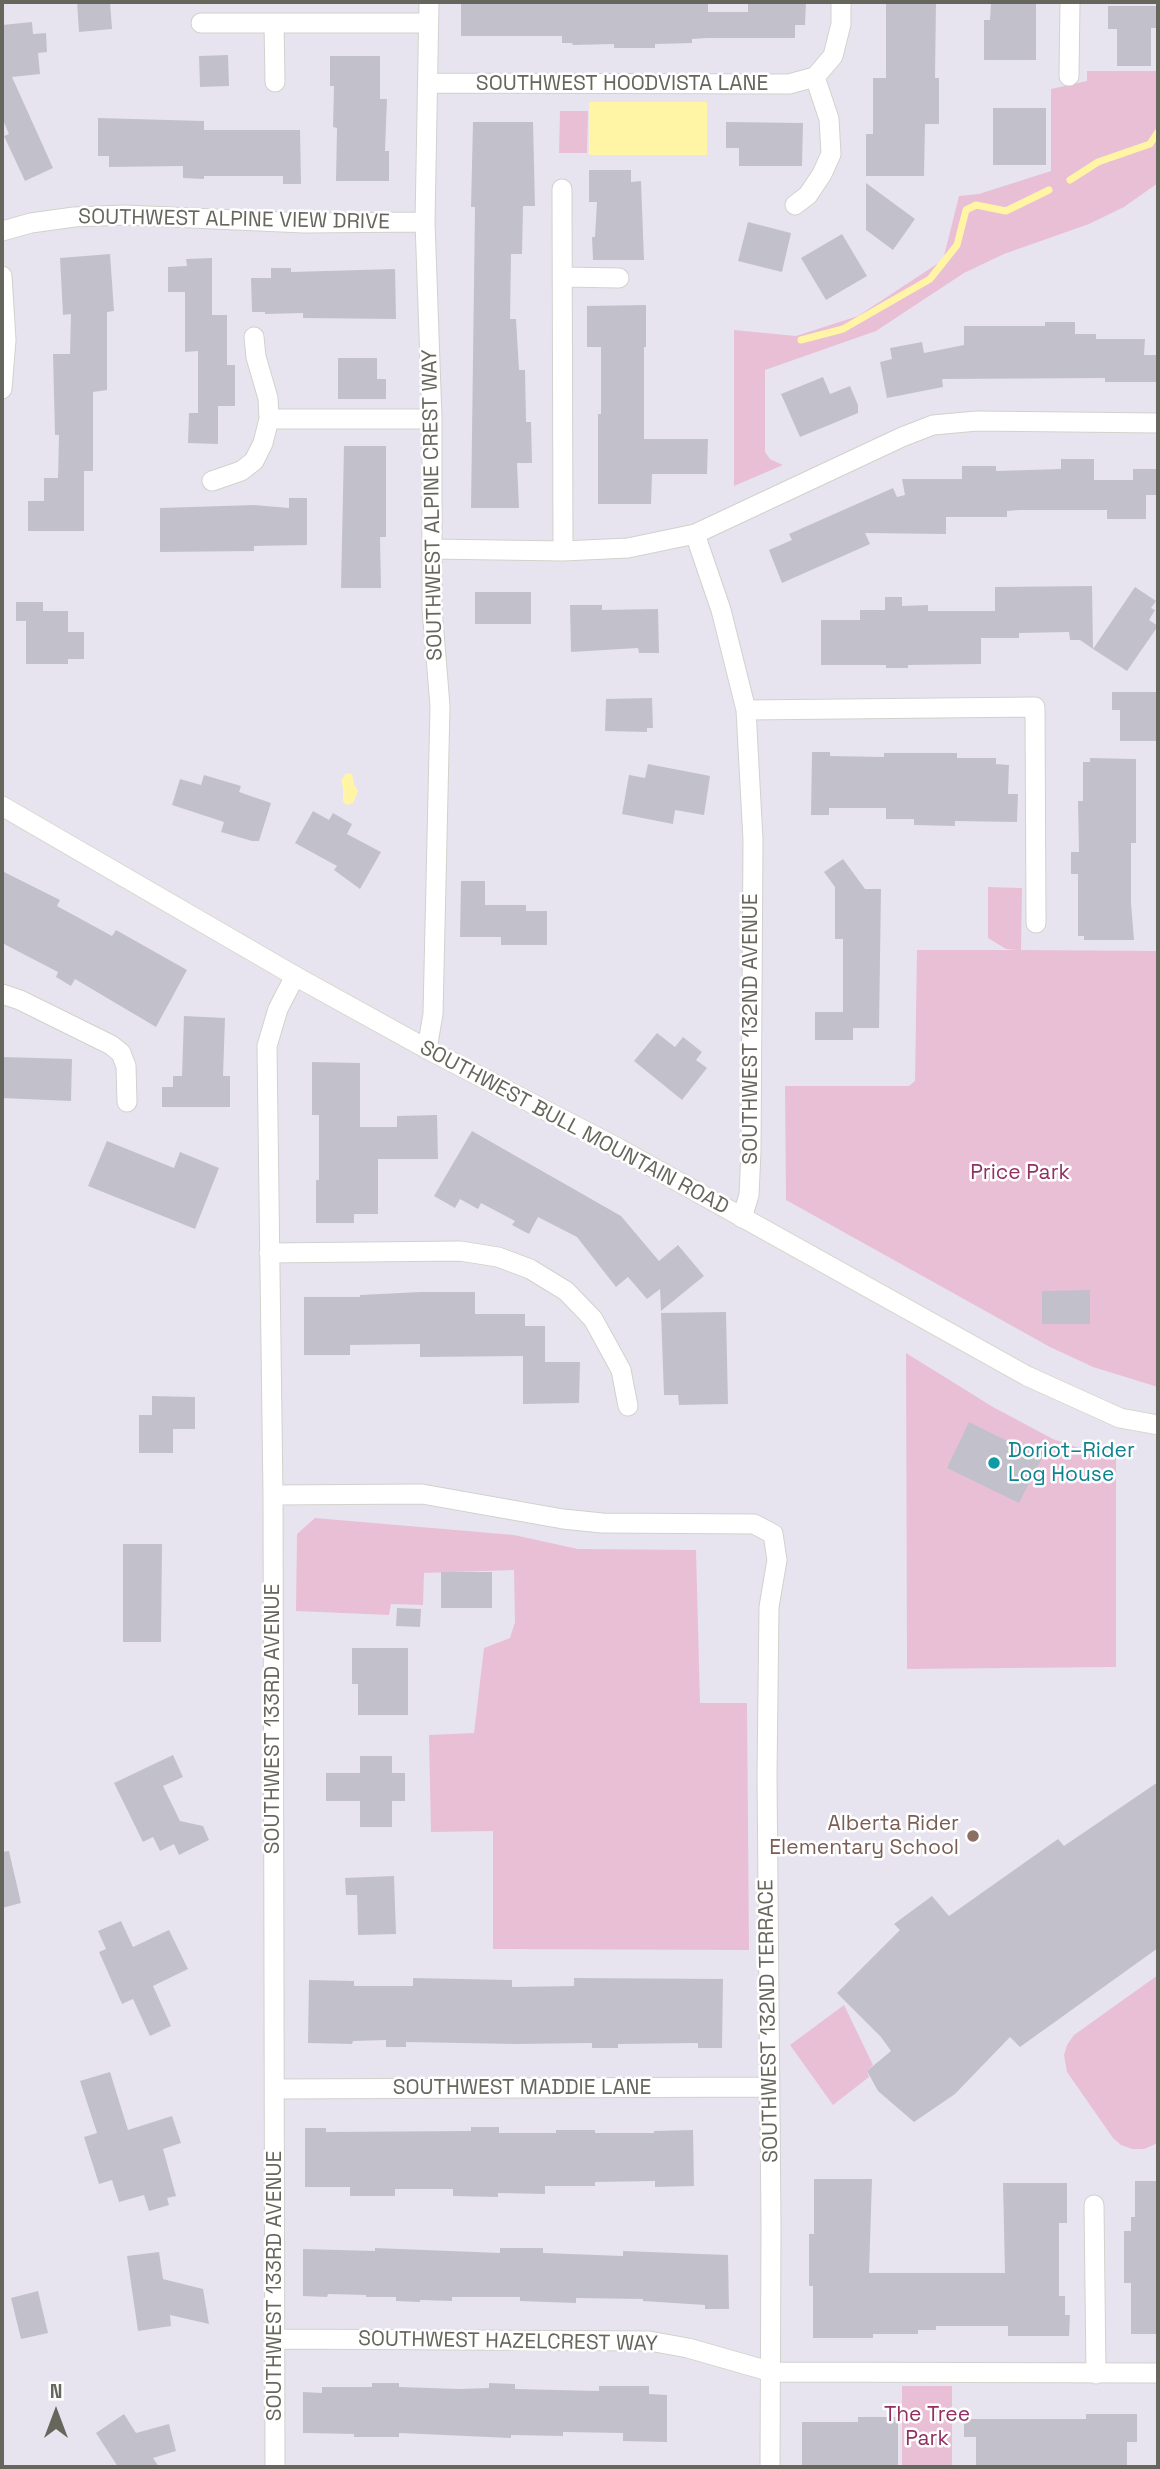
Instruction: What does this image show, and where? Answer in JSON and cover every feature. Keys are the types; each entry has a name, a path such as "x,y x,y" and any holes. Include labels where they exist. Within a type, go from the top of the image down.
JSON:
{"street":[{"name":"SOUTHWEST ALPINE CREST WAY","path":"426,1049 433,1014 440,706 432,608 432,419 425,222 429,2"},
{"path":"795,205 808,195 831,154 829,119 815,78 833,56 838,41 841,2"},
{"path":"1069,76 1070,2"},
{"path":"201,23 428,23"},
{"path":"274,23 275,82"},
{"name":"SOUTHWEST HOODVISTA LANE","path":"428,83 789,84 815,78"},
{"path":"562,189 564,551"},
{"name":"SOUTHWEST ALPINE VIEW DRIVE","path":"2,231 32,223 74,217 125,215 304,223 425,222"},
{"path":"2,276 6,340 2,389"},
{"path":"564,277 619,278"},
{"path":"212,481 241,471 254,461 263,443 269,419 268,398 256,357 254,337"},
{"path":"269,419 432,419"},
{"path":"432,549 564,551 628,548 695,534 801,483 933,425 977,421 1158,423"},
{"name":"SOUTHWEST 132ND AVENUE","path":"695,534 721,610 746,710 753,840 750,1188 742,1218"},
{"path":"746,710 1035,707 1036,923"},
{"name":"SOUTHWEST BULL MOUNTAIN ROAD","path":"2,806 426,1049 618,1148 1027,1376 1120,1418 1158,1425"},
{"name":"SOUTHWEST 133RD AVENUE","path":"275,2467 273,1495 267,1046 278,1009 295,976"},
{"path":"2,995 20,1000 111,1045 121,1053 126,1066 127,1102"},
{"path":"269,1253 460,1251 498,1257 530,1269 566,1291 593,1319 621,1370 628,1406"},
{"name":"SOUTHWEST 132ND TERRACE","path":"273,1495 422,1494 563,1520 602,1523 754,1524 773,1534 777,1560 769,1607 772,2372 770,2467"},
{"name":"SOUTHWEST MADDIE LANE","path":"275,2089 770,2087"},
{"path":"1094,2205 1096,2374"},
{"name":"SOUTHWEST HAZELCREST WAY","path":"274,2339 649,2341 688,2348 772,2372 1158,2373"}],"green space":[{"path":"1087,71 1158,71 1158,183 1124,207 1089,224 1004,254 964,273 876,331 765,370 765,452 770,459 783,465 734,486 734,330 796,336 858,316 943,260 959,196 979,194 1051,171 1051,89 1087,81"},
{"path":"560,111 588,111 587,153 559,153"},
{"name":"Price Park","path":"988,887 1022,888 1021,950 1158,951 1158,1387 1093,1367 1050,1347 786,1200 785,1086 909,1086 915,1081 917,950 1018,950 1006,949 988,938"},
{"path":"906,1353 993,1407 1053,1439 1090,1452 1116,1455 1116,1667 907,1669"},
{"path":"315,1518 514,1535 578,1549 696,1550 700,1703 747,1703 749,1950 493,1949 493,1831 431,1832 429,1735 474,1733 484,1648 510,1638 515,1622 514,1570 424,1573 423,1605 391,1604 389,1615 296,1611 297,1534"},
{"path":"1158,1975 1158,2143 1144,2149 1132,2149 1113,2138 1067,2072 1064,2055 1074,2035"},
{"path":"844,2005 873,2065 867,2071 869,2077 833,2105 790,2045"},
{"name":"The Tree Park","path":"902,2386 952,2386 952,2467 902,2467"}],"shaded area":[{"path":"589,102 707,102 707,155 589,155"},
{"path":"346,773 352,774 358,791 353,803 346,805 343,801 341,781"}],"building":[{"path":"77,2 110,2 112,29 79,32"},
{"path":"461,2 708,2 708,12 748,12 748,2 806,2 805,25 795,25 795,38 707,38 692,39 692,43 655,44 655,48 614,48 614,44 562,43 562,36 461,36"},
{"path":"886,2 936,2 935,78 939,78 939,124 925,124 924,176 866,176 866,134 873,134 873,78 886,78"},
{"path":"991,2 1036,2 1036,60 984,60 984,20 990,20"},
{"path":"1108,6 1158,6 1158,28 1151,28 1151,66 1117,66 1117,29 1108,29"},
{"path":"32,22 33,34 46,33 47,52 38,53 40,74 12,77 53,168 25,181 4,136 9,134 2,118 2,25"},
{"path":"228,55 229,86 200,87 199,56"},
{"path":"330,56 380,56 380,99 387,99 385,151 389,151 389,181 336,181 337,128 333,127 334,86 330,86"},
{"path":"993,108 1046,108 1046,165 993,165"},
{"path":"98,118 204,121 204,130 300,130 301,184 283,184 283,176 183,178 183,166 109,167 109,156 98,156"},
{"path":"473,122 533,122 535,206 523,206 522,254 511,254 510,319 516,319 519,370 525,370 526,422 531,422 532,463 517,463 519,508 471,508 475,207 471,207"},
{"path":"726,122 803,123 802,166 739,166 739,148 726,148"},
{"path":"589,170 631,170 631,182 641,181 644,260 593,260 592,237 595,237 597,202 589,202"},
{"path":"866,183 915,219 893,250 866,230"},
{"path":"748,222 791,233 782,272 738,261"},
{"path":"842,234 867,276 826,300 801,258"},
{"path":"110,254 114,311 107,312 107,390 93,392 93,471 84,471 84,531 28,531 28,501 44,501 44,478 58,478 59,435 55,435 53,354 70,354 71,314 63,315 60,258"},
{"path":"212,258 212,315 227,315 227,365 235,365 235,406 218,406 218,444 188,443 189,413 198,413 198,351 185,352 185,292 168,292 168,267 187,266 186,259"},
{"path":"271,268 291,268 291,272 395,269 396,319 303,318 303,313 252,312 251,278 271,278"},
{"path":"646,305 644,439 708,439 707,474 652,474 651,504 598,504 601,347 587,347 587,306"},
{"path":"1045,322 1075,322 1075,334 1096,334 1096,339 1145,339 1144,355 1158,355 1158,382 1105,382 1105,378 942,379 943,387 887,398 880,362 892,359 890,348 922,342 924,353 964,345 964,326 1045,326"},
{"path":"338,358 377,358 377,379 386,379 386,399 338,399"},
{"path":"823,377 830,394 850,386 858,405 858,413 800,437 781,394"},
{"path":"344,446 386,446 386,537 380,537 381,588 341,588"},
{"path":"1061,459 1094,459 1094,480 1133,480 1133,469 1158,469 1158,495 1146,495 1146,519 1107,519 1107,510 1019,510 1007,511 1007,517 946,517 946,534 865,533 870,544 782,583 769,550 792,540 789,534 893,488 897,497 905,495 902,479 962,479 962,466 996,466 996,471 1061,469"},
{"path":"289,498 307,498 307,545 254,546 254,551 160,552 160,508 254,505 289,508"},
{"path":"1092,586 1093,649 1080,640 1070,640 1069,632 1019,633 1019,638 981,638 981,664 908,665 908,668 886,668 886,665 821,665 821,620 860,620 860,610 885,610 885,597 902,597 902,606 928,605 928,611 995,611 995,587"},
{"path":"1135,587 1156,601 1151,608 1155,610 1149,620 1158,626 1127,671 1093,649"},
{"path":"475,592 531,592 531,624 475,624"},
{"path":"16,602 43,602 43,611 68,611 68,632 84,632 84,659 68,659 68,664 26,664 26,621 16,621"},
{"path":"570,605 602,605 602,610 658,609 659,653 639,653 638,648 571,652"},
{"path":"1112,692 1158,692 1158,741 1120,741 1120,710 1112,710"},
{"path":"652,698 653,728 647,728 647,732 605,731 606,699"},
{"path":"812,752 830,752 830,756 884,757 884,753 957,753 957,758 996,758 996,764 1009,765 1008,794 1018,794 1017,822 955,821 955,826 914,825 914,819 886,819 886,808 829,808 829,815 811,815"},
{"path":"1090,758 1136,759 1136,843 1131,843 1134,940 1084,940 1084,936 1078,936 1078,874 1071,874 1071,852 1079,852 1078,801 1083,801 1083,762 1090,762"},
{"path":"648,764 710,776 704,815 675,810 673,824 622,814 629,775 645,778"},
{"path":"204,775 241,786 239,792 271,803 259,841 221,832 224,822 172,805 180,779 201,785"},
{"path":"313,811 329,820 333,813 352,824 347,834 381,852 360,889 334,870 337,866 295,843"},
{"path":"843,859 865,889 881,889 879,1028 853,1028 853,1040 815,1040 815,1012 843,1012 843,939 835,939 835,887 824,872"},
{"path":"2,871 60,900 57,906 112,936 116,930 187,970 156,1027 75,979 71,986 56,977 58,972 2,943"},
{"path":"461,881 485,881 485,905 526,905 526,911 547,911 547,945 501,945 501,937 460,937"},
{"path":"184,1016 225,1018 223,1076 230,1076 230,1107 162,1107 162,1087 173,1087 173,1076 182,1076"},
{"path":"657,1033 675,1047 683,1037 702,1052 696,1060 707,1068 682,1100 634,1061"},
{"path":"2,1057 72,1059 71,1101 2,1098"},
{"path":"312,1062 360,1063 360,1127 397,1127 397,1116 437,1115 438,1159 378,1159 378,1214 354,1214 354,1223 316,1223 319,1115 312,1115"},
{"path":"472,1131 621,1216 659,1261 678,1245 704,1276 661,1311 660,1289 647,1299 628,1277 616,1287 577,1237 538,1217 529,1234 512,1225 515,1221 481,1203 478,1209 460,1199 455,1208 434,1196"},
{"path":"107,1141 174,1168 180,1152 219,1168 195,1229 88,1186"},
{"path":"1090,1290 1090,1324 1042,1324 1042,1291"},
{"path":"420,1292 475,1292 475,1314 525,1314 525,1326 545,1326 545,1362 580,1362 579,1403 523,1404 523,1356 420,1357 420,1344 350,1345 350,1355 304,1355 304,1297 360,1297"},
{"path":"726,1312 728,1404 679,1405 678,1395 664,1395 661,1313"},
{"path":"152,1396 195,1397 195,1429 173,1429 173,1453 139,1453 139,1415 152,1415"},
{"name":"Doriot–Rider Log House","path":"969,1422 1042,1458 1019,1503 947,1468"},
{"path":"123,1544 162,1544 161,1642 123,1642"},
{"path":"441,1572 492,1572 492,1608 441,1608"},
{"path":"397,1608 421,1609 420,1627 396,1626"},
{"path":"352,1648 408,1648 408,1715 358,1715 358,1684 352,1684"},
{"path":"173,1755 183,1777 163,1786 180,1821 203,1826 209,1840 179,1855 174,1844 160,1851 153,1837 143,1842 114,1783"},
{"path":"360,1756 392,1756 392,1773 405,1773 405,1801 392,1801 392,1827 360,1827 360,1801 326,1801 326,1773 360,1773"},
{"path":"1158,1782 1158,1948 1020,2047 1010,2037 955,2094 914,2122 878,2091 867,2071 891,2051 881,2037 837,1993 900,1930 894,1924 932,1896 949,1916 1058,1839 1064,1846"},
{"path":"9,1851 21,1903 2,1908 2,1852"},
{"path":"394,1876 396,1934 358,1935 357,1895 346,1895 345,1878"},
{"path":"121,1921 133,1947 169,1930 188,1969 153,1986 171,2026 150,2036 133,1999 122,2004 99,1952 106,1949 98,1931"},
{"path":"413,1978 512,1980 512,1987 574,1986 574,1978 723,1979 722,2048 698,2048 698,2043 618,2044 618,2048 592,2048 592,2043 406,2042 406,2047 386,2047 386,2040 353,2041 352,2044 308,2043 309,1980 354,1981 354,1986 413,1986"},
{"path":"110,2072 128,2130 172,2116 181,2143 163,2149 176,2196 167,2198 169,2205 149,2211 144,2195 119,2202 112,2180 99,2184 84,2137 97,2133 80,2081"},
{"path":"471,2127 499,2127 499,2133 595,2130 595,2133 654,2133 693,2130 694,2186 655,2187 655,2181 595,2182 595,2186 545,2186 545,2194 498,2193 498,2197 453,2196 453,2189 395,2189 395,2196 350,2196 350,2187 305,2187 305,2128 326,2128 326,2132 471,2131"},
{"path":"814,2179 872,2179 869,2273 1005,2273 1003,2183 1067,2183 1067,2223 1059,2223 1059,2296 1065,2296 1065,2315 1070,2315 1069,2336 1008,2336 1008,2326 936,2326 936,2330 918,2330 918,2334 873,2334 873,2338 813,2338 809,2234 814,2234"},
{"path":"1135,2181 1158,2181 1158,2334 1131,2334 1131,2283 1124,2283 1124,2231 1131,2231 1131,2217 1135,2217"},
{"path":"375,2248 500,2253 500,2248 543,2248 543,2253 623,2256 623,2251 728,2255 729,2309 705,2309 705,2305 643,2299 576,2298 576,2303 520,2301 520,2297 452,2297 452,2301 420,2302 366,2295 303,2296 303,2249 375,2251"},
{"path":"159,2252 163,2279 203,2289 209,2324 170,2315 171,2326 138,2331 127,2256"},
{"path":"38,2291 48,2333 21,2339 11,2298"},
{"path":"372,2383 399,2383 399,2387 460,2389 489,2388 489,2383 515,2384 515,2389 599,2391 599,2386 649,2386 649,2394 667,2395 667,2442 623,2441 623,2433 563,2432 563,2436 511,2435 511,2438 399,2433 399,2437 354,2437 354,2434 303,2433 303,2392 322,2393 322,2387 372,2387"},
{"path":"124,2414 136,2433 169,2424 176,2451 153,2458 159,2467 118,2467 96,2433"},
{"path":"1086,2414 1137,2414 1137,2442 1127,2442 1127,2467 976,2467 976,2437 964,2437 964,2419 1086,2419"},
{"path":"858,2417 898,2417 898,2467 802,2467 802,2422 858,2422"}],"waterway":[{"path":"1070,180 1098,162 1150,144 1158,132"},
{"path":"801,340 843,329 930,279 957,245 966,210 976,205 1006,211 1049,190"}],"place":[{"name":"Doriot–Rider Log House","path":"994,1463"},
{"name":"Alberta Rider Elementary School","path":"973,1836"}]}
